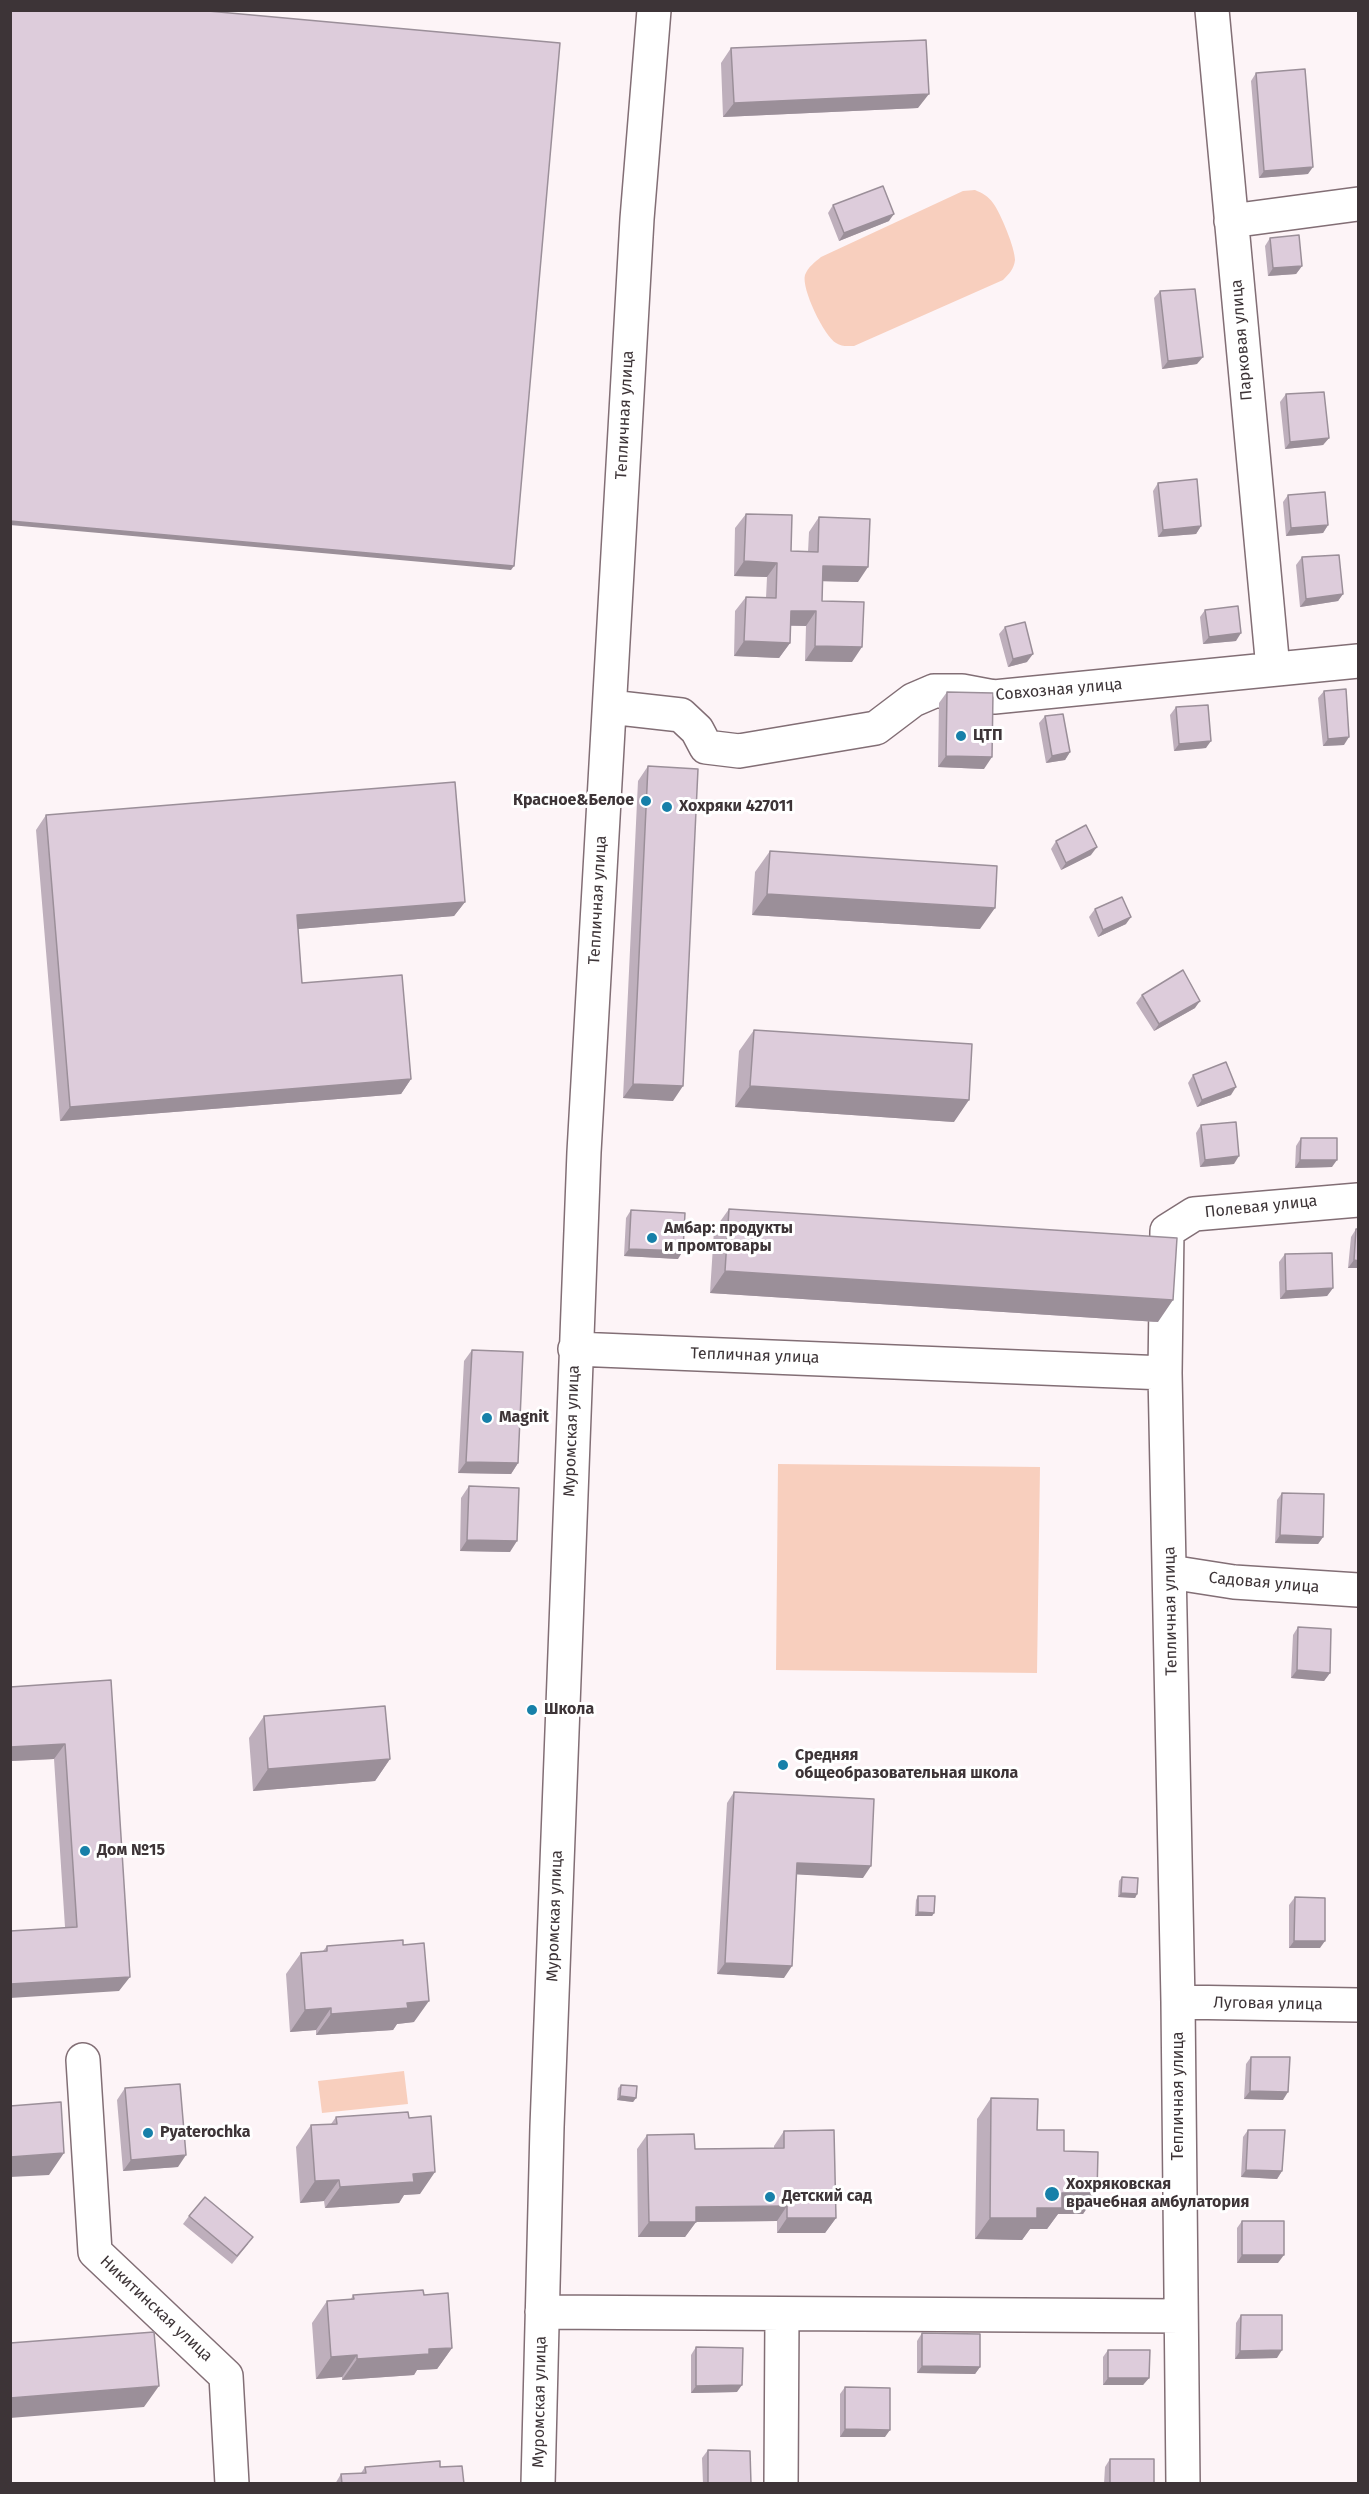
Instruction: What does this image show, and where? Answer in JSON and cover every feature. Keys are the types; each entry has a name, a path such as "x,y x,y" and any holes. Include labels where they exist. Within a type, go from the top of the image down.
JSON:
{"street":[{"name":"Тепличная улица","path":"654,10 637,219 575,1349 1165,1373 1178,2002 1183,2484"},
{"name":"Парковая улица","path":"1212,10 1273,669"},
{"path":"1231,221 1359,204"},
{"name":"Совхозная улица","path":"610,708 681,715 697,730 706,747 739,751 876,728 913,699 934,691 962,691 994,697 1359,661"},
{"name":"Полевая улица","path":"1165,1373 1167,1231 1194,1214 1359,1200"},
{"name":"Муромская улица","path":"538,2484 575,1349"},
{"name":"Садовая улица","path":"1170,1572 1234,1582 1359,1590"},
{"name":"Луговая улица","path":"1178,2002 1359,2005"},
{"name":"Никитинская улица","path":"83,2060 94,2252 226,2376 232,2484"},
{"path":"542,2312 1181,2316"},
{"path":"781,2484 782,2315"}],"shaded area":[{"path":"975,190 985,195 993,203 1010,240 1015,260 1005,278 854,346 840,345 831,339 820,322 806,290 805,275 812,265 821,257 963,191"},
{"path":"778,1464 1040,1467 1037,1673 776,1670"},
{"path":"404,2071 408,2104 322,2113 318,2081"}],"building":[{"path":"10,10 197,10 560,43 514,566 10,521"},
{"path":"926,40 929,94 734,103 731,48"},
{"path":"1305,69 1313,167 1264,171 1256,73"},
{"path":"883,186 894,214 844,233 833,205"},
{"path":"1299,235 1302,266 1273,268 1270,238"},
{"path":"1195,289 1203,357 1168,361 1160,291"},
{"path":"1324,392 1329,438 1290,442 1286,394"},
{"path":"1197,479 1201,526 1163,530 1158,483"},
{"path":"1325,492 1328,525 1291,528 1288,495"},
{"path":"746,514 792,515 791,551 818,552 819,517 870,519 868,567 823,566 822,601 864,602 862,647 815,646 816,611 791,611 790,643 744,641 746,597 776,598 777,563 744,561"},
{"path":"1339,555 1343,594 1306,599 1302,557"},
{"path":"1238,606 1241,633 1209,637 1205,610"},
{"path":"1025,622 1033,654 1013,659 1005,627"},
{"path":"1346,689 1349,737 1328,739 1324,691"},
{"name":"ЦТП","path":"947,692 993,693 992,757 946,756"},
{"path":"1208,705 1211,741 1179,744 1176,707"},
{"path":"1063,714 1070,752 1052,756 1045,716"},
{"path":"648,766 698,769 683,1086 633,1084"},
{"path":"455,782 465,902 297,915 302,983 402,975 411,1079 70,1107 46,815"},
{"path":"1086,825 1097,847 1066,863 1056,841"},
{"path":"770,851 997,866 995,908 767,894"},
{"path":"1122,897 1131,917 1103,930 1095,909"},
{"path":"1183,970 1200,1001 1159,1024 1142,995"},
{"path":"754,1030 972,1044 969,1100 750,1086"},
{"path":"1226,1062 1236,1087 1202,1100 1193,1075"},
{"path":"1236,1122 1239,1156 1205,1160 1201,1125"},
{"path":"1301,1138 1337,1138 1337,1160 1300,1160"},
{"path":"729,1209 1177,1238 1173,1300 725,1271"},
{"name":"Амбар: продукты и промтовары","path":"631,1210 685,1213 683,1251 629,1249"},
{"path":"1356,1229 1359,1229 1359,1261 1354,1260"},
{"path":"1332,1253 1333,1288 1286,1291 1285,1254"},
{"name":"Magnit","path":"472,1350 523,1352 518,1463 466,1462"},
{"path":"469,1486 519,1488 517,1541 467,1540"},
{"path":"1282,1493 1324,1494 1323,1537 1280,1535"},
{"path":"1298,1627 1331,1629 1330,1673 1297,1670"},
{"name":"Дом №15","path":"111,1680 130,1977 10,1984 10,1931 77,1927 65,1744 10,1747 10,1687"},
{"path":"385,1706 390,1759 268,1769 264,1716"},
{"path":"734,1792 874,1799 871,1866 797,1863 792,1966 725,1963"},
{"path":"1122,1877 1138,1878 1137,1894 1121,1893"},
{"path":"918,1896 935,1896 934,1913 918,1912"},
{"path":"1295,1897 1325,1898 1325,1941 1294,1941"},
{"path":"403,1940 403,1945 424,1943 429,2001 407,2003 408,2008 331,2014 331,2008 305,2010 301,1953 327,1951 327,1946"},
{"path":"1251,2057 1290,2057 1288,2092 1250,2091"},
{"name":"Pyaterochka","path":"180,2084 186,2155 131,2160 125,2088"},
{"path":"621,2085 637,2086 636,2098 620,2096"},
{"path":"991,2098 1038,2099 1037,2130 1064,2130 1064,2151 1098,2152 1097,2193 1062,2193 1062,2208 1037,2208 1037,2218 990,2218"},
{"path":"61,2102 64,2153 10,2157 10,2106"},
{"path":"408,2112 409,2118 431,2116 435,2172 413,2174 414,2182 340,2187 339,2180 315,2181 311,2125 337,2124 336,2117"},
{"path":"834,2130 836,2218 787,2218 787,2206 696,2207 696,2222 649,2222 647,2135 694,2134 695,2149 784,2148 784,2131"},
{"path":"1248,2130 1285,2130 1282,2171 1246,2170"},
{"path":"205,2197 253,2237 237,2256 189,2216"},
{"path":"1242,2221 1284,2221 1284,2255 1242,2255"},
{"path":"423,2290 424,2295 448,2293 452,2348 429,2349 429,2354 357,2359 357,2355 331,2357 327,2301 354,2299 353,2295"},
{"path":"1241,2315 1282,2315 1282,2350 1240,2351"},
{"path":"154,2332 159,2386 10,2398 10,2343"},
{"path":"922,2333 980,2334 980,2367 922,2366"},
{"path":"696,2347 743,2348 742,2385 696,2386"},
{"path":"1108,2350 1150,2350 1149,2378 1108,2378"},
{"path":"845,2387 890,2388 890,2430 845,2429"},
{"path":"708,2450 750,2451 751,2484 708,2484"},
{"path":"1110,2459 1154,2459 1154,2484 1110,2484"},
{"path":"440,2461 440,2467 462,2466 464,2484 342,2484 341,2474 366,2473 365,2467"}],"place":[{"name":"ЦТП","path":"961,736"},
{"name":"Красное&Белое","path":"646,801"},
{"name":"Хохряки 427011","path":"667,807"},
{"name":"Амбар: продукты и промтовары","path":"652,1238"},
{"name":"Magnit","path":"487,1418"},
{"name":"Школа","path":"532,1710"},
{"name":"Средняя общеобразовательная школа","path":"783,1765"},
{"name":"Дом №15","path":"85,1851"},
{"name":"Pyaterochka","path":"148,2133"},
{"name":"Хохряковская врачебная амбулатория","path":"1052,2194"},
{"name":"Детский сад","path":"770,2197"}]}
